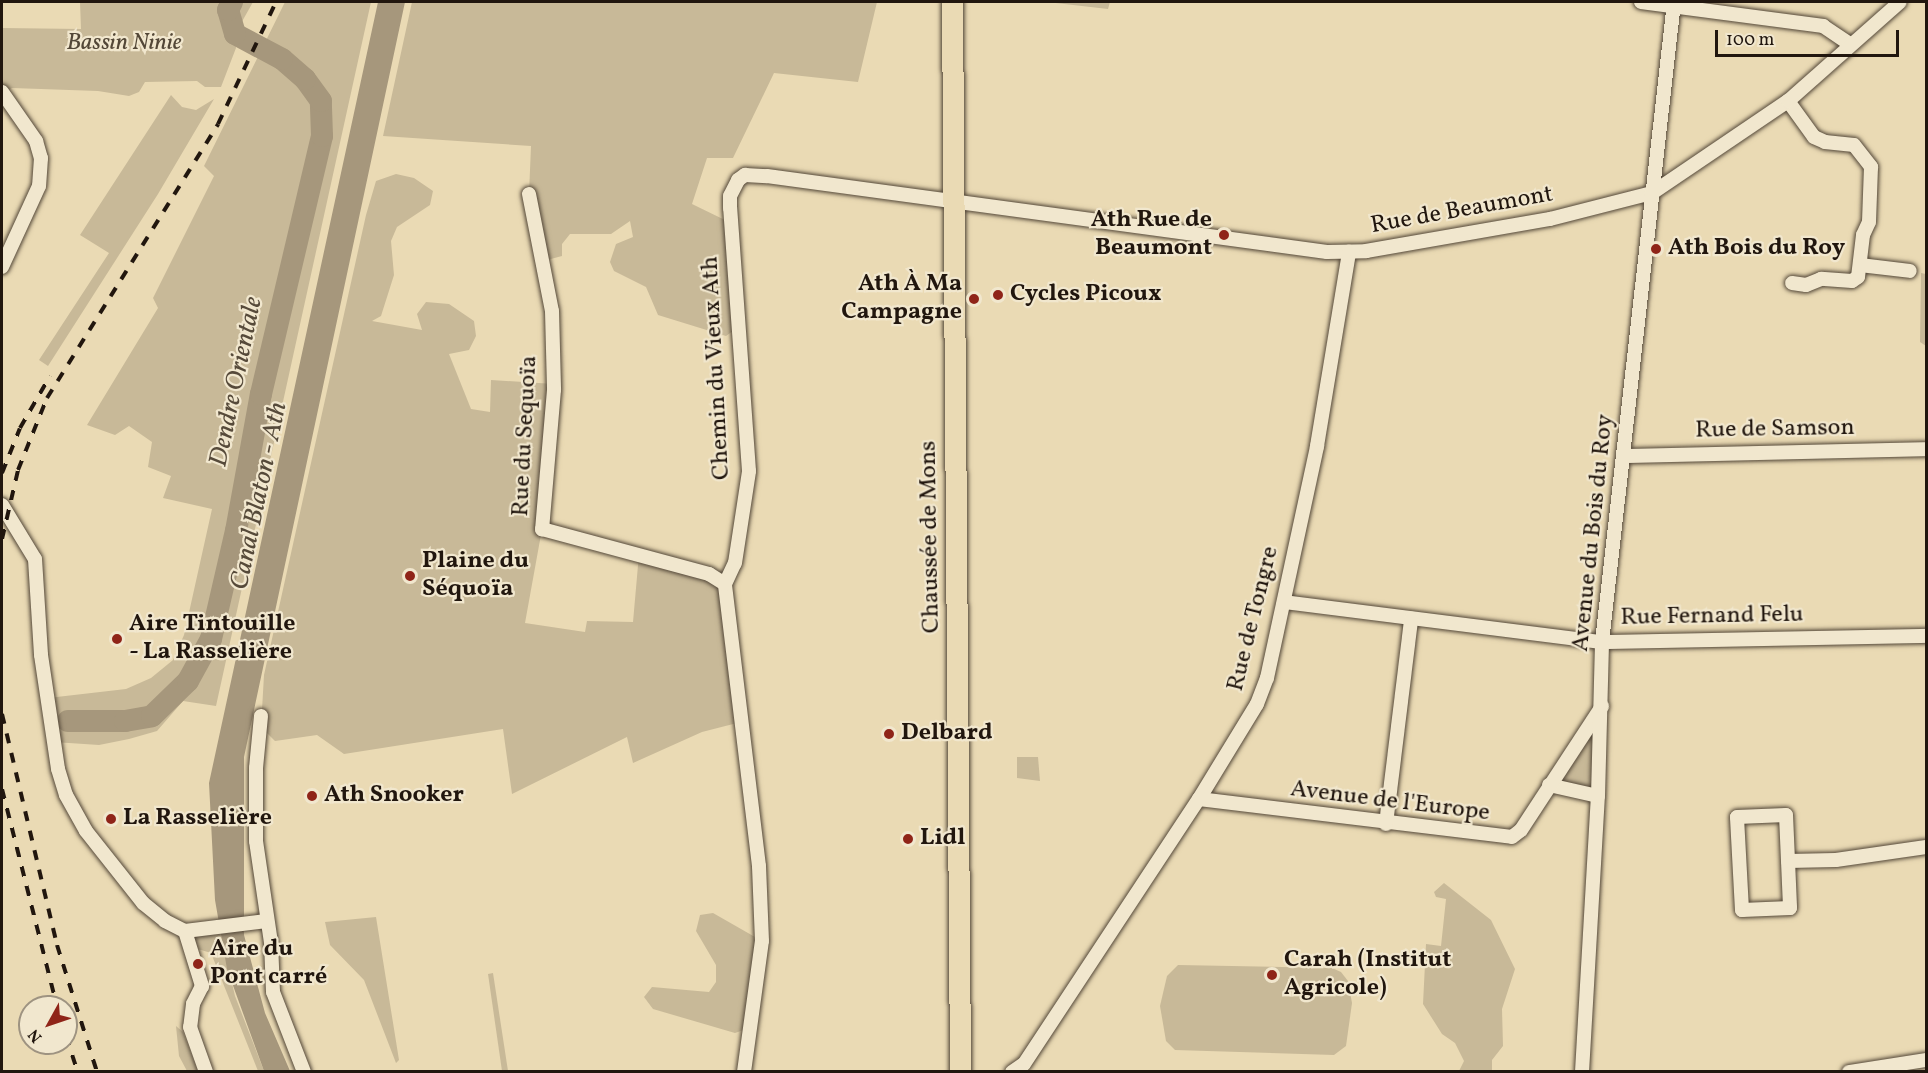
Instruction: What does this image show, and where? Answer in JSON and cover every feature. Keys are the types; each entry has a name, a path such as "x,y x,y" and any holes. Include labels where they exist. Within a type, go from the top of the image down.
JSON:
{"main road":[{"name":"Chaussée de Mons","path":"952,2 960,203 971,1071"},
{"name":"Chaussée de Mons","path":"960,1071 960,203 966,2"}],"street":[{"path":"1641,2 1674,4 1823,26 1850,44"},
{"name":"Rue de Beaumont","path":"960,203 1327,252 1348,252 1550,219 1652,193 1788,101 1900,2"},
{"name":"Avenue du Bois du Roy","path":"1582,1071 1598,796 1602,642 1674,4"},
{"path":"2,92 36,141 41,158 39,186 2,267"},
{"path":"1788,101 1815,137 1825,142 1854,145 1868,160 1869,222 1863,235 1859,274 1852,281 1821,279 1806,285 1792,283"},
{"name":"Chemin du Vieux Ath","path":"744,1071 762,942 761,888 725,584 735,563 749,471 730,208 733,186 745,175 753,175 960,203"},
{"name":"Rue du Sequoïa","path":"529,194 553,333 554,390 542,529 710,574 725,584"},
{"name":"Rue de Tongre","path":"1012,1071 1024,1064 1199,799 1257,704 1267,678 1317,446 1348,252"},
{"path":"1860,265 1910,271"},
{"name":"Rue de Samson","path":"1624,456 1926,449"},
{"path":"2,506 38,567 42,655 57,769 66,795 86,831 143,903 185,931 202,986 193,1004 190,1027 206,1071"},
{"name":"Rue Fernand Felu","path":"1284,602 1602,642 1926,636"},
{"path":"1386,824 1411,619"},
{"name":"Avenue de l'Europe","path":"1199,799 1386,824 1512,837 1521,830 1602,706"},
{"path":"261,716 256,768 256,841 266,921 271,942 273,992 303,1071"},
{"path":"1549,785 1598,796"},
{"path":"1786,815 1788,861 1790,908 1742,910 1737,817 1786,815"},
{"path":"1788,861 1836,860 1926,847"},
{"path":"185,931 266,921"},
{"path":"1850,1071 1926,1060"}],"green space":[{"name":"Bassin Ninie","path":"80,2 253,2 235,34 236,48 221,87 205,87 197,81 145,82 139,92 129,96 98,91 12,88 2,93 2,28 81,29"},
{"path":"285,2 371,2 216,706 183,701 157,731 129,739 99,745 54,742 48,698 126,689 151,678 173,660 184,635 212,509 163,498 171,476 148,467 152,442 129,426 115,435 87,425 158,308 153,298 214,176 204,166"},
{"path":"412,2 877,2 858,82 774,73 733,158 707,158 692,204 731,223 740,326 726,336 658,315 646,287 614,271 610,262 616,244 633,237 630,221 611,234 570,234 562,244 562,256 547,260 529,194 531,146 383,136"},
{"path":"1047,2 1110,2 1108,9"},
{"path":"171,95 182,107 196,110 214,99 158,194 48,366 39,360 109,253 80,235"},
{"name":"Plaine du Séquoïa","path":"396,174 414,178 433,191 430,205 397,227 391,241 394,275 381,316 372,321 422,330 417,314 426,302 449,304 474,321 476,336 469,350 449,354 471,409 490,412 491,380 554,384 542,529 525,623 585,632 587,621 633,622 639,554 718,578 741,722 702,732 633,763 627,737 512,794 503,729 344,754 317,735 275,741 261,727 264,675 366,215 376,181"},
{"path":"1921,273 1926,274 1926,346 1920,342"},
{"path":"1602,706 1598,796 1551,783"},
{"path":"1017,757 1038,757 1040,781 1017,778"},
{"path":"1444,883 1491,920 1515,969 1502,1009 1503,1046 1492,1060 1492,1071 1459,1071 1464,1061 1455,1043 1442,1034 1423,1004 1426,944 1441,946 1446,899 1436,897 1434,892"},
{"path":"713,913 762,941 752,1027 735,1033 653,1009 644,997 652,987 709,992 716,982 716,965 696,931 700,915"},
{"path":"376,917 399,1060 396,1063 364,980 330,945 325,922"},
{"path":"219,928 235,996 264,1071 258,1071 211,953 188,946 186,939"},
{"path":"1178,965 1332,968 1341,972 1348,981 1352,1003 1346,1046 1334,1055 1175,1050 1166,1041 1160,1006 1167,976"},
{"path":"493,973 508,1071 502,1071 488,974"},
{"path":"176,1026 183,1032 198,1071 187,1071 179,1056"}],"shaded area":[{"path":"378,2 405,2 244,757 244,935 265,1013 290,1071 264,1071 227,969 215,900 209,783"}],"waterway":[{"name":"Dendre Orientale","path":"68,721 125,721 152,716 188,681 211,639 236,531 261,394 322,136 321,101 305,79 282,59 235,34 228,10 232,2"}],"railway":[{"path":"2,539 18,470 47,398 218,124 276,2"},
{"path":"2,473 20,428 50,376"},
{"path":"2,714 57,945 97,1072"},
{"path":"2,789 54,995"},
{"path":"72,1055 78,1072"}],"place":[{"name":"Ath Rue de Beaumont","path":"1224,235"},
{"name":"Ath Bois du Roy","path":"1656,249"},
{"name":"Cycles Picoux","path":"998,295"},
{"name":"Ath À Ma Campagne","path":"974,299"},
{"name":"Plaine du Séquoïa","path":"410,576"},
{"name":"Aire Tintouille - La Rasselière","path":"117,639"},
{"name":"Delbard","path":"889,734"},
{"name":"Ath Snooker","path":"312,796"},
{"name":"La Rasselière","path":"111,819"},
{"name":"Lidl","path":"908,839"},
{"name":"Aire du Pont carré","path":"198,964"},
{"name":"Carah (Institut Agricole)","path":"1272,975"}],"water label":[{"name":"Canal Blaton - Ath","path":"260,496"}]}
